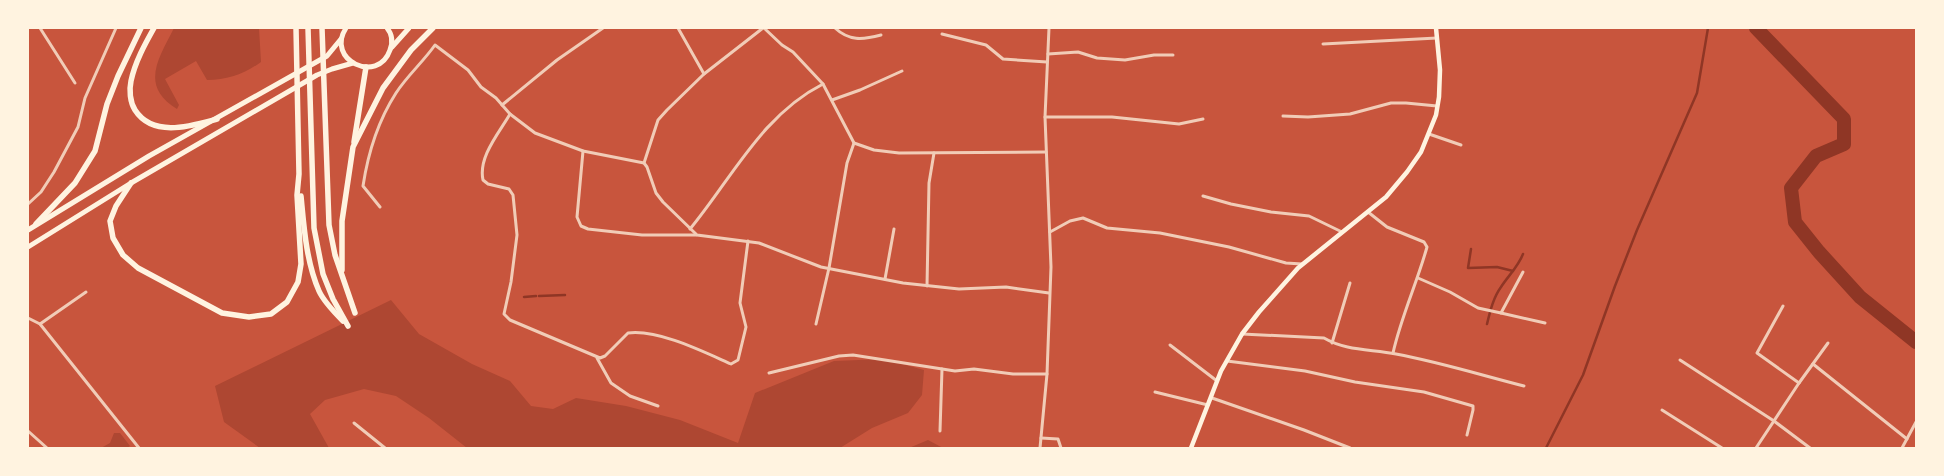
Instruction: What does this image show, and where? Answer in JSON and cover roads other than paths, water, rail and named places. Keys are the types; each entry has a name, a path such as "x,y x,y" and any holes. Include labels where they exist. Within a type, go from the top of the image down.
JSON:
{"highway":[{"path":"36,224 75,183 95,151 107,104 141,28"},
{"path":"154,28 140,54 131,81 132,105 138,115 149,124 162,128 190,126 217,119"},
{"path":"296,28 300,174 304,230 309,259 319,291 348,326 327,287 316,245 313,213 308,28"},
{"path":"28,230 142,160 326,56 341,39 346,28"},
{"path":"341,39 343,52 354,63 366,67 374,66 388,56 391,48 392,39 387,28"},
{"path":"391,48 409,28"},
{"path":"354,147 383,88 411,50 433,28"},
{"path":"322,31 329,225 343,280 355,313"},
{"path":"28,248 130,183 317,76 332,69 354,63"},
{"path":"343,280 342,221 354,147 357,112 366,67"},
{"path":"130,183 116,206 110,221 112,238 123,255 138,268 222,313 249,317 271,314 287,302 298,282 301,264 297,195 300,174"}],"main road":[{"path":"1191,448 1209,406 1217,381 1242,334 1274,293 1303,264 1386,197 1408,172 1421,152 1438,106 1440,70 1436,28"}],"street":[{"path":"40,28 75,83"},
{"path":"28,204 41,192 54,172 78,127 85,98 116,28"},
{"path":"502,105 557,60 603,28"},
{"path":"678,28 704,74"},
{"path":"644,163 658,120 704,74 763,28 793,52 824,84 854,143 874,150 899,154 1046,152"},
{"path":"834,28 850,38 862,40 880,35"},
{"path":"1040,448 1047,374 1049,293 1050,232 1044,117 1048,28"},
{"path":"942,34 986,44 1002,59 1047,62"},
{"path":"1324,44 1437,38"},
{"path":"380,207 363,186 369,154 384,114 396,92 435,45 468,70 481,86 510,114 543,137 583,151 644,163 656,193 697,235"},
{"path":"1048,54 1078,52 1097,58 1125,60 1154,55 1173,55"},
{"path":"832,100 902,71"},
{"path":"690,229 713,201 739,161 768,126 808,92 824,84"},
{"path":"1283,116 1308,117 1350,114 1391,103 1438,106"},
{"path":"510,114 482,166 483,180 488,184 509,189 513,195 517,236 511,282 504,314 510,320 600,358 605,356 628,333 643,332 697,348 731,364 738,360 746,327 740,303 748,241"},
{"path":"1044,117 1112,117 1179,124 1203,118"},
{"path":"1429,134 1461,145"},
{"path":"816,324 829,268 847,163 854,143"},
{"path":"583,151 577,216 581,226 588,229 642,235 697,235 748,241 759,243 829,268 885,279 927,286 959,288 997,286 1049,293"},
{"path":"927,286 929,183 934,154"},
{"path":"1203,196 1271,212 1309,216 1343,232"},
{"path":"1368,212 1388,227 1426,244 1427,247 1393,353"},
{"path":"1050,232 1070,221 1083,218 1107,228 1160,233 1229,247 1286,263 1303,264"},
{"path":"885,279 894,229"},
{"path":"1501,313 1522,272"},
{"path":"1418,278 1450,292 1478,308 1545,323"},
{"path":"1332,343 1350,283"},
{"path":"40,324 86,292"},
{"path":"1783,306 1757,353 1799,383"},
{"path":"28,318 40,324 139,448"},
{"path":"1242,334 1324,338 1347,348 1393,353 1524,386"},
{"path":"1756,448 1828,343"},
{"path":"1170,345 1217,381"},
{"path":"769,373 839,356 853,355 942,369 981,370 1012,374 1047,374"},
{"path":"597,357 611,383 630,396 658,406"},
{"path":"1680,360 1774,421 1810,448"},
{"path":"1226,361 1305,371 1355,382 1415,390 1472,406 1473,410 1467,436"},
{"path":"1813,364 1907,439"},
{"path":"940,431 942,369"},
{"path":"1155,392 1209,406"},
{"path":"1212,398 1350,448"},
{"path":"1662,410 1722,448"},
{"path":"354,422 385,448"},
{"path":"1902,448 1916,422"},
{"path":"28,431 47,448"},
{"path":"1040,438 1058,439 1061,448"}],"waterway":[{"path":"1546,448 1583,375 1637,230 1697,93 1708,28"},
{"path":"1756,28 1844,119 1844,144 1816,156 1791,188 1795,222 1819,252 1860,297 1916,342"},
{"path":"1471,249 1468,268 1497,267 1513,271"},
{"path":"1487,324 1496,296 1523,254"},
{"path":"539,296 565,295"},
{"path":"524,297 536,296"}]}
